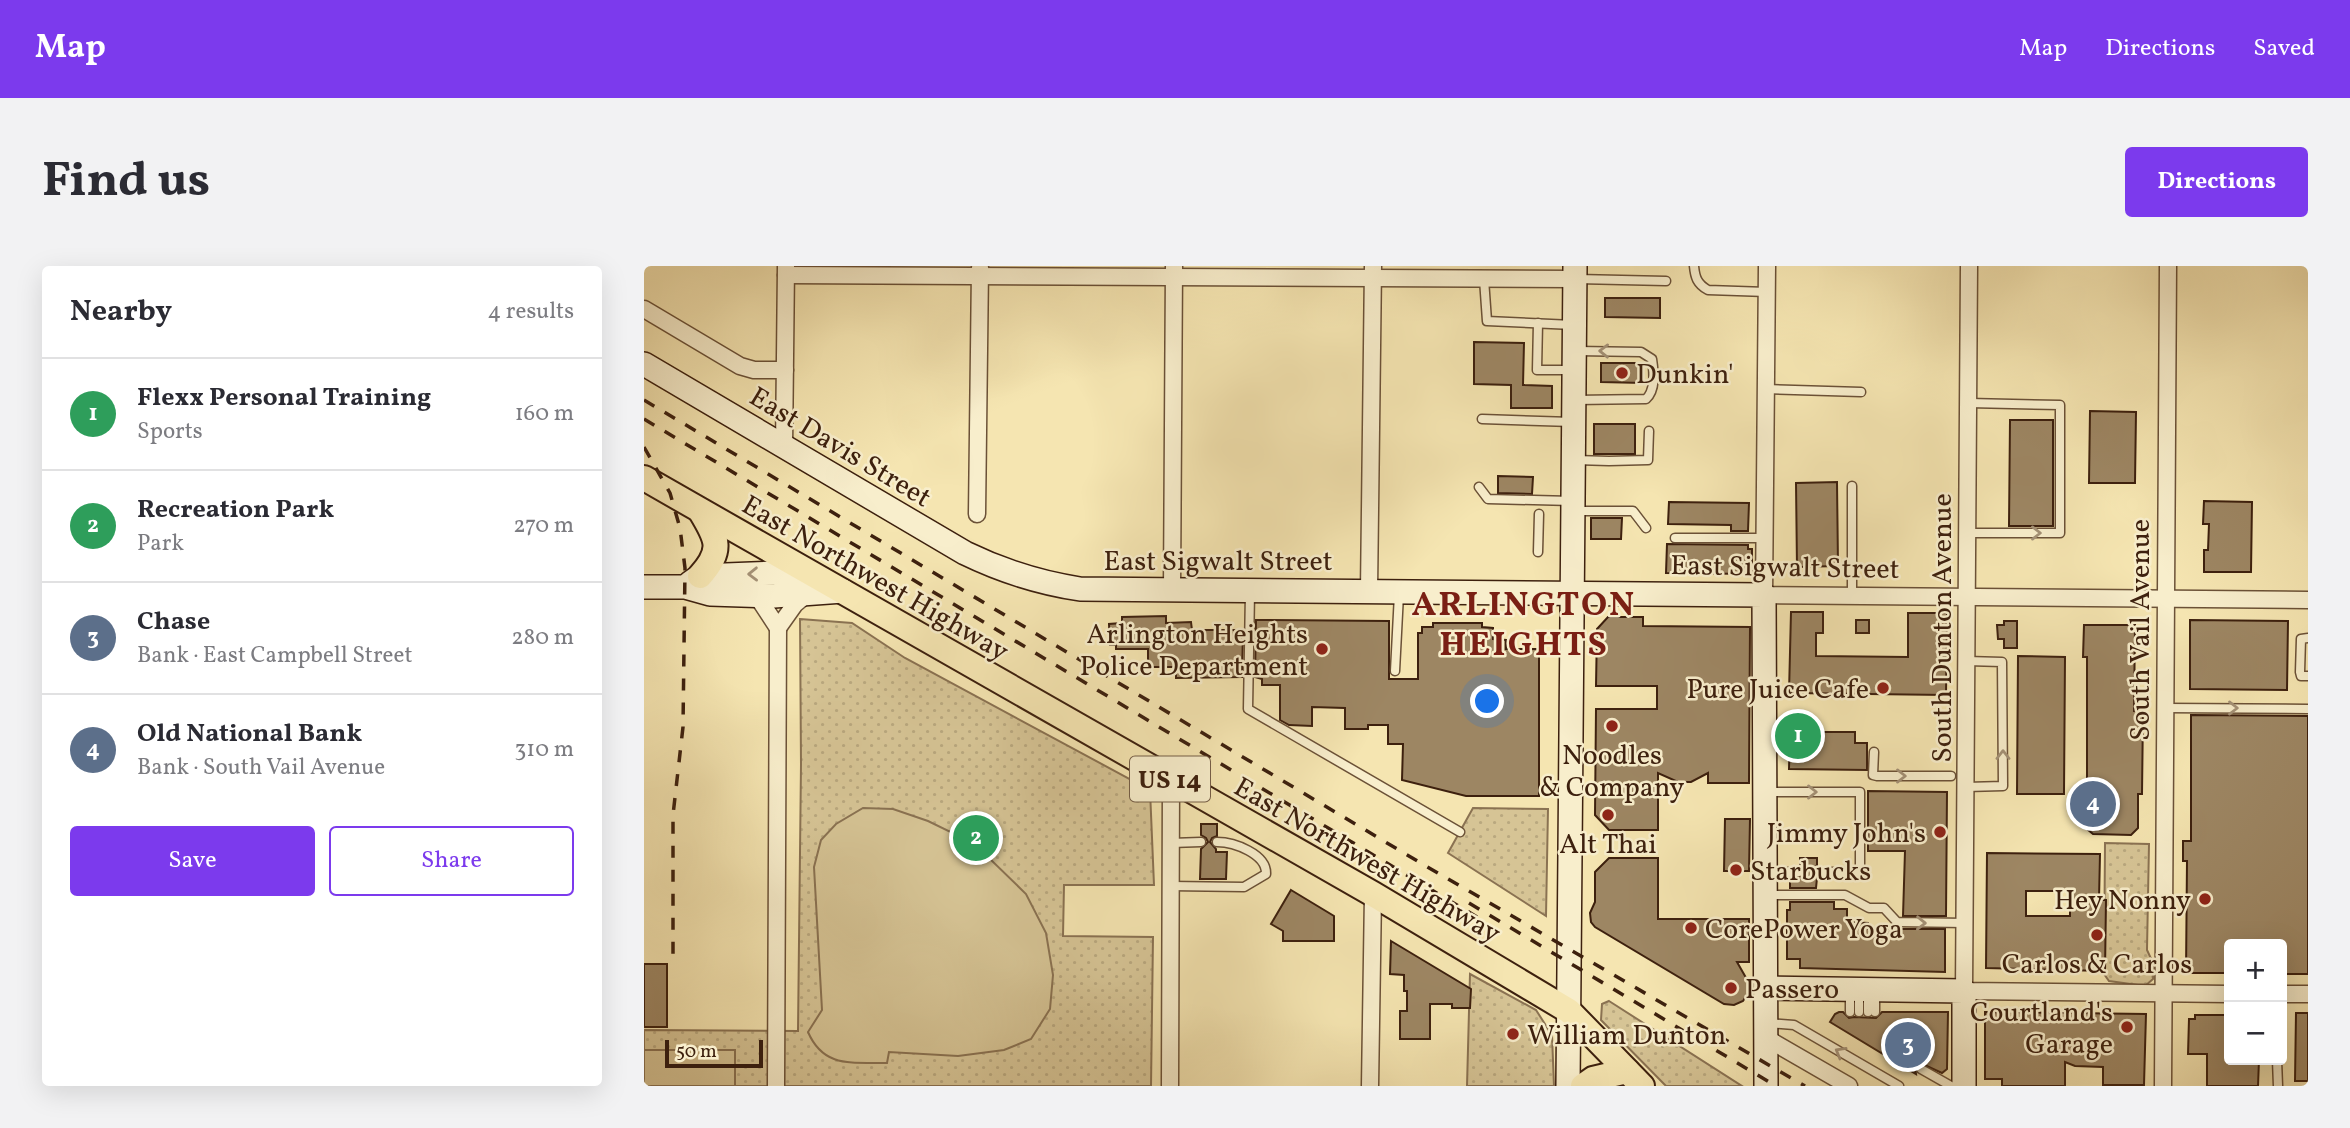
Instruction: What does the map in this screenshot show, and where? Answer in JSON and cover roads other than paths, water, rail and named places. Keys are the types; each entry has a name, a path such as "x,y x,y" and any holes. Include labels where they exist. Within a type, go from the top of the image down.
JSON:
{"main road":[{"name":"East Northwest Highway","path":"644,478 1373,894 1569,1011 1635,1078"},
{"path":"692,581 716,556 717,543 701,512"},
{"path":"1583,1086 1593,1079 1635,1078"}],"street":[{"path":"1766,1086 1764,538 1767,266"},
{"name":"South Dunton Avenue","path":"1964,991 1969,266"},
{"name":"South Vail Avenue","path":"2163,1086 2168,266"},
{"path":"784,448 786,270 1373,272 1484,279 1574,273 1568,1086"},
{"path":"977,514 980,271"},
{"path":"1172,589 1174,272"},
{"path":"1369,591 1373,272"},
{"name":"East Davis Street","path":"644,309 740,366 754,370 785,370"},
{"name":"East Davis Street","path":"644,364 939,538 1012,573"},
{"path":"644,587 774,573 844,591"},
{"name":"East Sigwalt Street","path":"1012,573 1080,589 2308,600"},
{"path":"692,581 710,594 757,596 844,591"},
{"path":"778,628 795,604 807,594"},
{"path":"757,596 778,628 776,1086"},
{"path":"1170,1086 1171,780"},
{"path":"1370,1086 1373,894"},
{"path":"1766,988 1863,1001 1964,991 2224,994"},
{"path":"1964,991 1964,1086"},
{"path":"2287,994 2308,994"},
{"path":"1766,1031 1849,1086"}],"lane":[{"path":"1694,266 1701,287 1708,290 1767,292"},
{"path":"1574,273 1666,281"},
{"path":"1484,279 1487,321 1573,325"},
{"path":"1482,419 1572,411 1646,399 1651,395 1652,359 1641,352 1573,361 1538,370 1538,323"},
{"path":"1766,389 1861,392"},
{"path":"1968,533 2060,533 2060,405 1969,403"},
{"path":"1572,459 1648,460 1648,431"},
{"path":"1852,486 1852,596"},
{"path":"1479,487 1488,499 1633,511 1646,528"},
{"path":"1538,552 1539,514"},
{"path":"1675,538 1764,538"},
{"path":"1250,589 1248,709 1460,832"},
{"path":"1395,671 1399,591"},
{"path":"2308,638 2301,639 2300,672 2301,676 2308,676"},
{"path":"1966,787 2003,786 2002,662 1967,661"},
{"path":"2165,708 2308,709"},
{"path":"1874,752 1873,775 1951,776"},
{"path":"1765,792 1860,792 1860,873 1816,872"},
{"path":"1171,843 1201,842"},
{"path":"1170,886 1244,887 1266,874 1262,859 1227,842 1217,842"},
{"path":"1765,884 1800,872"},
{"path":"1765,884 1845,895 1869,908 1884,908 1898,922 1965,923"},
{"path":"1766,1031 1794,1025 1899,1086"},
{"path":"2277,1065 2277,1086"},
{"path":"1921,1069 1951,1086"}],"railway":[{"path":"644,400 1419,862 1805,1086"},
{"path":"644,419 1477,917"},
{"path":"644,447 670,493 680,528 685,568 683,727 673,815 673,964"},
{"path":"1469,903 1776,1086"}],"place":[{"name":"Dunkin'","path":"1622,373"},
{"name":"Arlington Heights Police Department","path":"1322,649"},
{"name":"Pure Juice Cafe","path":"1883,688"},
{"name":"Noodles & Company","path":"1612,726"},
{"name":"Flexx Personal Training","path":"1798,736"},
{"name":"Old National Bank","path":"2093,804"},
{"name":"Alt Thai","path":"1608,815"},
{"name":"Jimmy John's","path":"1940,832"},
{"name":"Recreation Park","path":"976,838"},
{"name":"Starbucks","path":"1736,870"},
{"name":"Hey Nonny","path":"2205,899"},
{"name":"CorePower Yoga","path":"1691,928"},
{"name":"Carlos & Carlos","path":"2097,935"},
{"name":"Passero","path":"1731,988"},
{"name":"Courtland's Garage","path":"2127,1027"},
{"name":"William Dunton","path":"1513,1034"},
{"name":"Chase","path":"1908,1045"}],"district":[{"name":"ARLINGTON HEIGHTS","path":"1524,623"}]}
